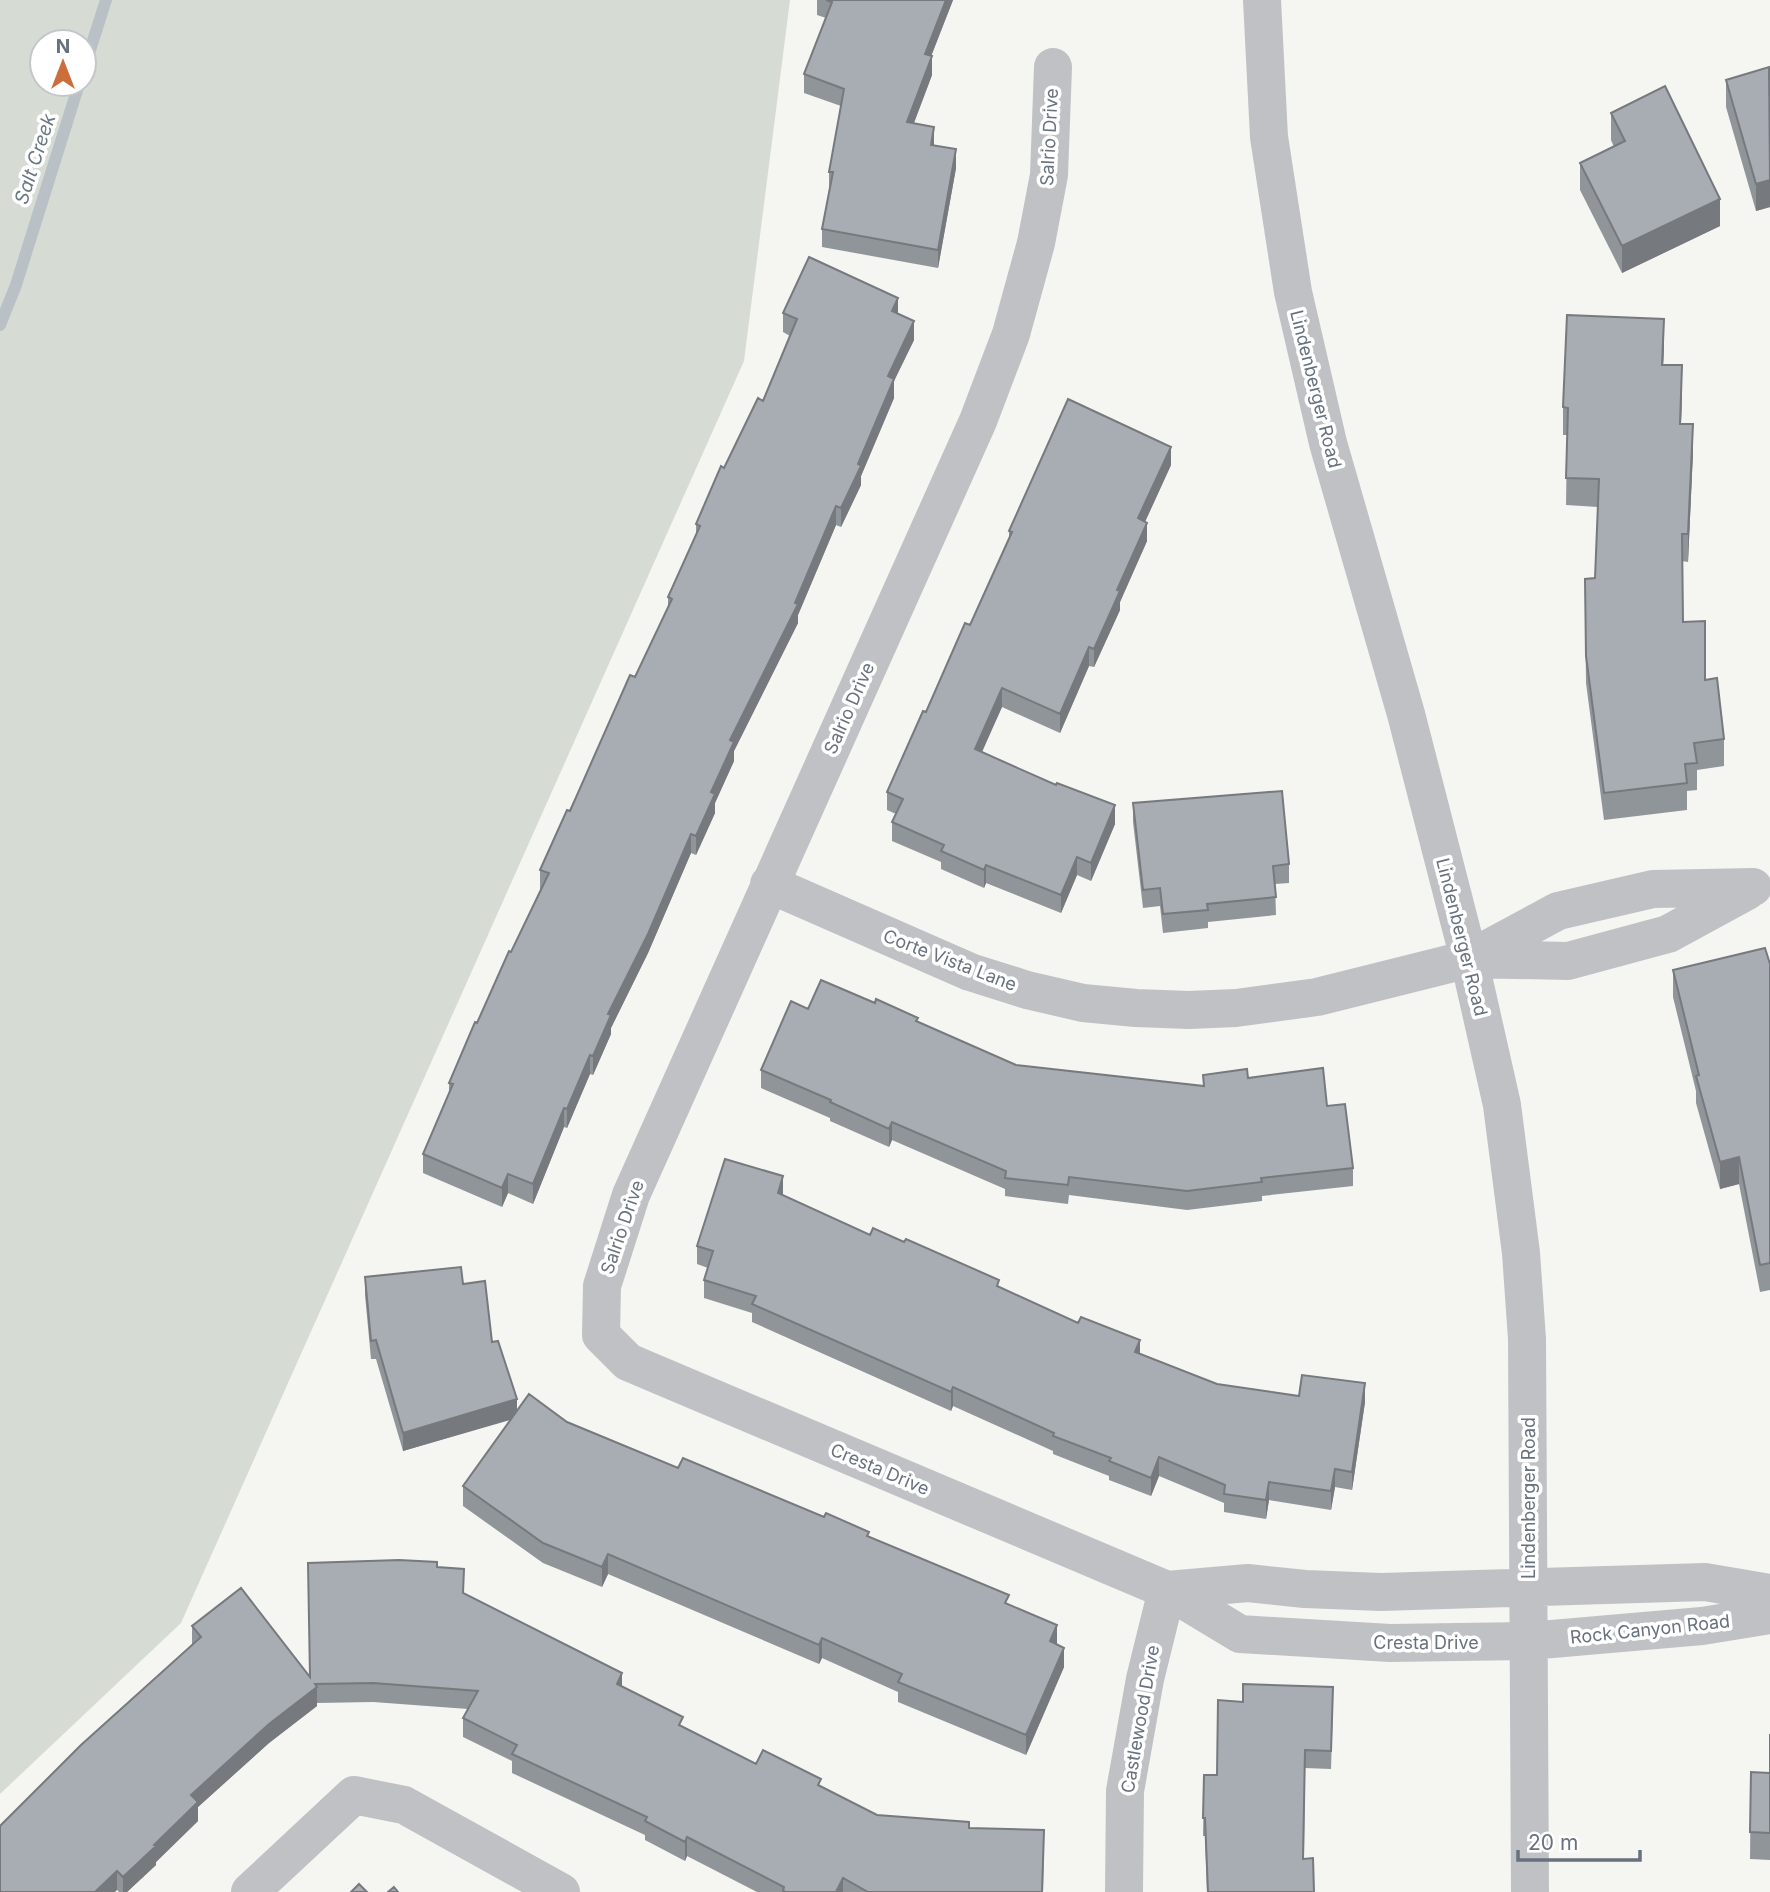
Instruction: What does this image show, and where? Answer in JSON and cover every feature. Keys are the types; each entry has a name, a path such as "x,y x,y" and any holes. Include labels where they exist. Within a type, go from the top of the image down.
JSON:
{"street":[{"name":"Lindenberger Road","path":"1262,0 1269,137 1293,292 1328,443 1406,714 1469,959 1502,1105 1521,1253 1527,1339 1530,1892"},
{"name":"Salrio Drive","path":"601,1335 602,1286 631,1195 978,421 1011,334 1036,243 1049,175 1053,67"},
{"name":"Corte Vista Lane","path":"769,884 970,972 1027,990 1083,1003 1136,1008 1236,1008 1317,997 1469,959"},
{"path":"1469,959 1569,961 1668,933 1762,885"},
{"path":"1469,959 1558,911 1653,889 1762,885"},
{"name":"Cresta Drive","path":"601,1335 628,1363 1167,1590 1240,1634 1390,1643 1529,1641"},
{"name":"Rock Canyon Road","path":"1528,1588 1705,1582 1770,1593"},
{"name":"Cresta Drive","path":"1167,1590 1248,1583 1305,1589 1381,1592 1528,1588"},
{"name":"Castlewood Drive","path":"1124,1892 1125,1791 1145,1679 1167,1590"},
{"name":"Rock Canyon Road","path":"1529,1641 1702,1626 1770,1615"},
{"path":"250,1892 354,1796 404,1805 561,1892"}],"shaded area":[{"path":"0,0 790,0 744,361 181,1623 0,1794"}],"building":[{"path":"826,0 946,0 925,54 932,56 907,122 934,127 931,145 956,149 938,250 822,229 844,89 804,74 832,2"},
{"path":"1769,67 1770,180 1756,184 1726,80"},
{"path":"1665,86 1720,199 1622,246 1580,163 1625,141 1611,113"},
{"path":"809,257 898,298 892,311 914,321 888,376 894,379 858,464 861,466 841,508 836,506 795,603 798,604 730,740 734,742 711,792 715,794 696,836 691,834 648,934 608,1014 611,1015 593,1056 590,1055 567,1109 564,1108 533,1184 508,1174 502,1188 423,1154 453,1084 449,1083 475,1022 477,1023 509,951 511,952 549,873 540,870 567,810 570,811 630,675 635,677 672,599 668,597 700,526 696,524 721,466 724,468 758,398 763,401 797,319 783,313"},
{"path":"1567,315 1664,319 1662,365 1682,365 1680,424 1693,424 1688,534 1682,534 1683,622 1705,621 1705,680 1717,678 1724,739 1694,743 1697,763 1685,764 1687,783 1604,793 1586,656 1585,579 1595,578 1599,479 1566,478 1568,408 1563,407"},
{"path":"1068,399 1171,447 1138,518 1147,523 1117,590 1120,591 1094,649 1089,647 1060,714 1002,688 975,749 1056,785 1057,783 1115,805 1091,863 1077,857 1061,895 986,865 984,870 941,851 944,845 892,822 903,799 887,792 965,623 970,625"},
{"path":"1282,791 1289,864 1273,866 1276,897 1207,904 1208,910 1163,914 1160,888 1143,890 1133,803"},
{"path":"1765,948 1770,964 1770,1263 1760,1265 1739,1157 1720,1162 1696,1076 1699,1075 1673,970"},
{"path":"821,980 875,1003 876,999 918,1018 916,1021 1016,1065 1204,1086 1203,1075 1247,1069 1248,1078 1323,1068 1327,1106 1345,1104 1353,1168 1261,1178 1262,1182 1187,1191 1069,1177 1068,1185 1005,1178 1006,1171 892,1122 889,1129 761,1070 791,1001 808,1009"},
{"path":"725,1159 783,1176 778,1193 870,1235 873,1228 904,1242 906,1239 999,1280 997,1286 1078,1323 1081,1317 1140,1340 1135,1352 1217,1384 1299,1396 1302,1375 1365,1383 1352,1472 1335,1469 1331,1491 1269,1482 1266,1500 1224,1494 1225,1485 1159,1457 1151,1478 1109,1461 1111,1458 1053,1436 1054,1433 953,1387 951,1392 752,1304 756,1296 704,1280 713,1251 697,1246"},
{"path":"461,1267 463,1284 485,1281 492,1342 498,1341 517,1399 403,1433 376,1340 371,1341 365,1277"},
{"path":"529,1394 567,1422 678,1468 683,1458 824,1517 826,1513 869,1532 867,1536 1009,1595 1005,1603 1057,1625 1050,1641 1064,1648 1026,1735 898,1682 902,1674 822,1638 819,1645 608,1554 602,1567 543,1543 463,1486"},
{"path":"399,1560 437,1562 437,1567 464,1569 463,1593 622,1673 617,1684 683,1717 679,1725 756,1764 763,1750 821,1779 818,1785 877,1815 969,1822 969,1828 1044,1830 1042,1892 868,1892 843,1878 836,1892 786,1892 783,1891 784,1887 687,1837 685,1842 645,1821 647,1817 512,1754 517,1745 463,1718 478,1691 373,1683 315,1684 317,1687 269,1724 191,1795 198,1802 123,1877 117,1871 95,1892 0,1892 0,1826 81,1745 201,1637 192,1626 241,1588 310,1677 308,1563"},
{"path":"1243,1684 1333,1687 1331,1751 1305,1750 1303,1859 1313,1858 1314,1892 1208,1892 1203,1818 1204,1775 1217,1775 1218,1700 1243,1702"},
{"path":"1751,1772 1770,1773 1770,1833 1750,1832"},
{"path":"359,1884 367,1892 351,1892"}],"waterway":[{"name":"Salt Creek","path":"97,28 106,0"},
{"name":"Salt Creek","path":"0,325 16,285 75,98"}]}
